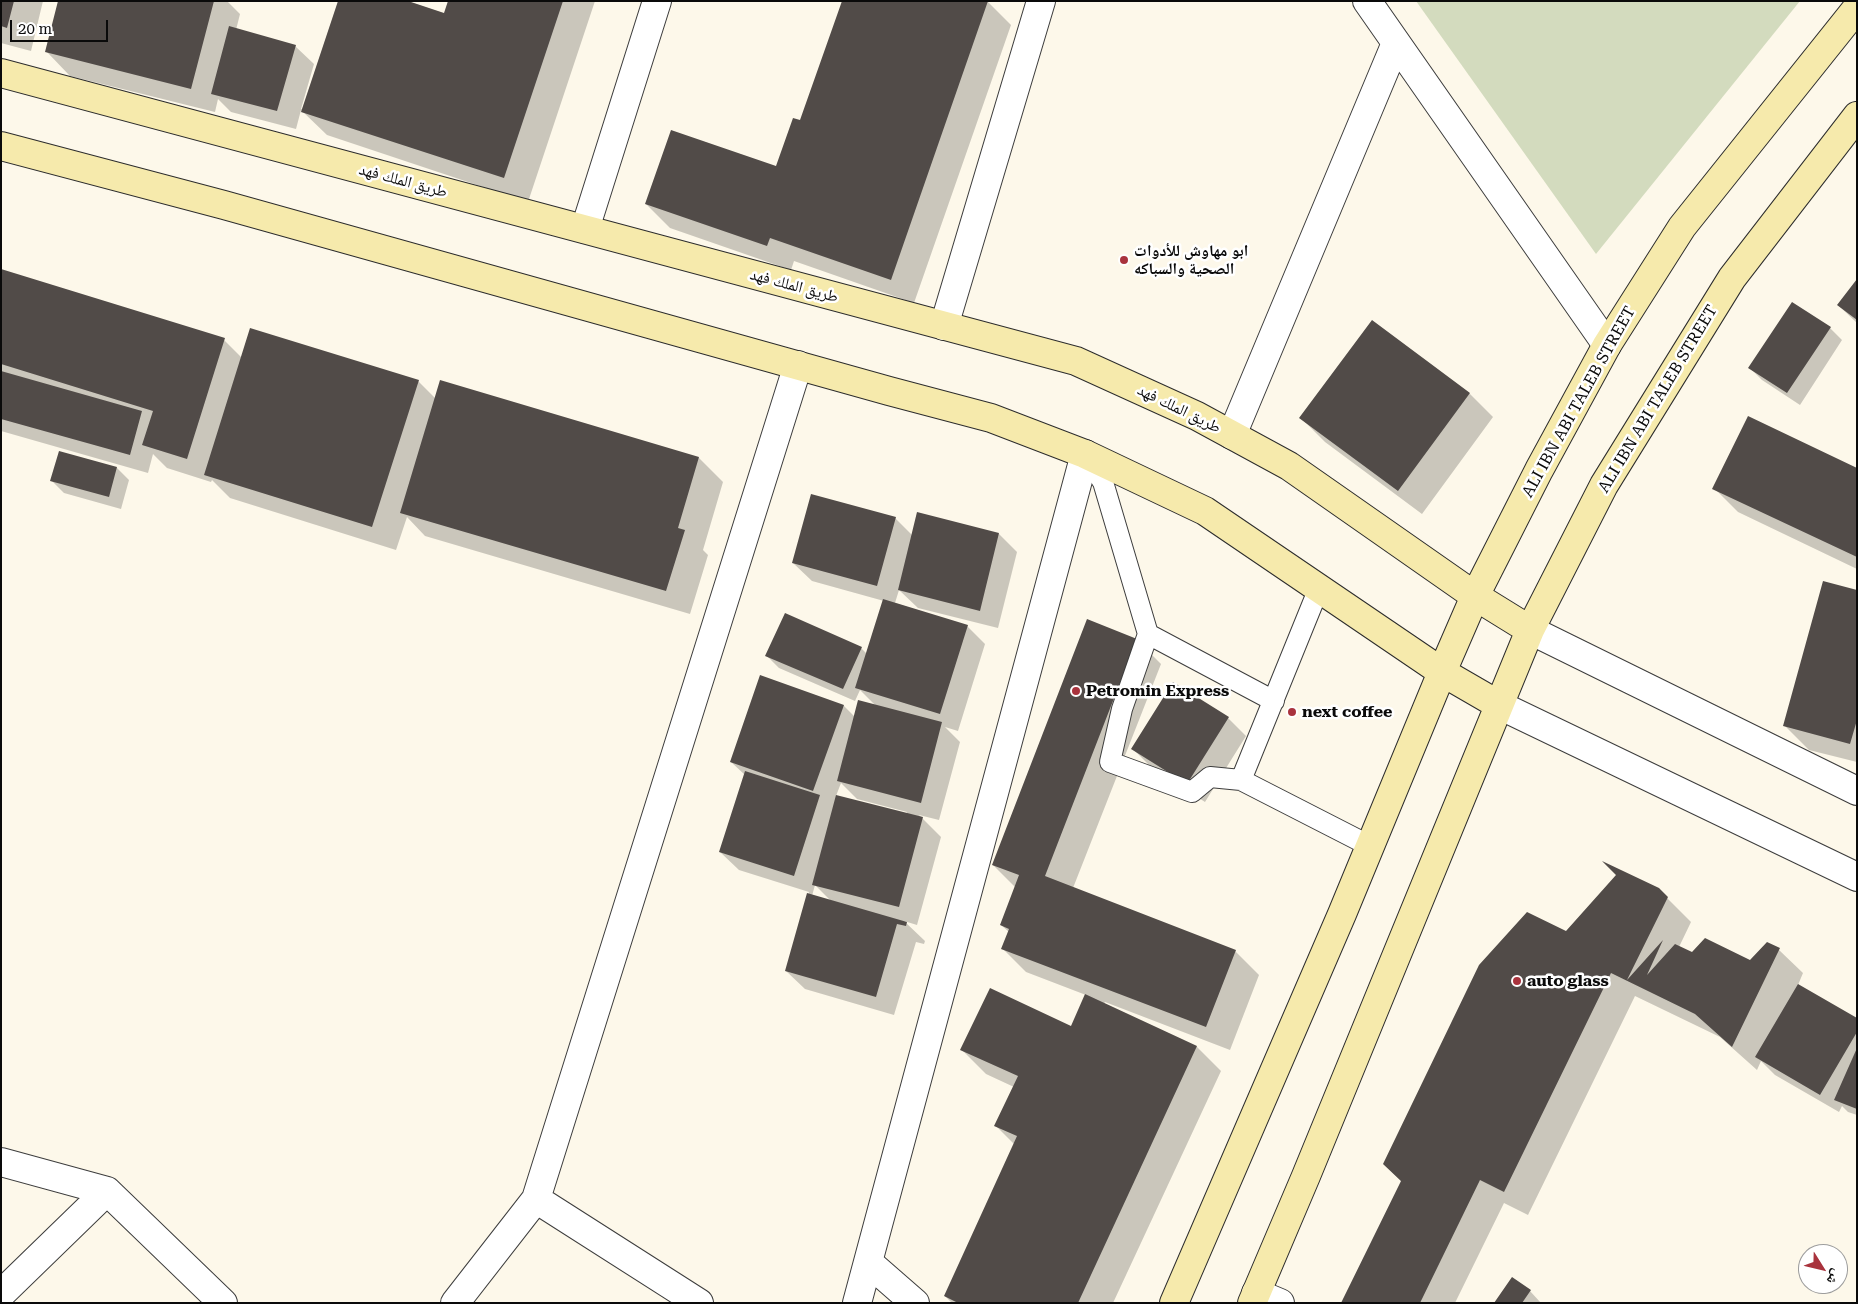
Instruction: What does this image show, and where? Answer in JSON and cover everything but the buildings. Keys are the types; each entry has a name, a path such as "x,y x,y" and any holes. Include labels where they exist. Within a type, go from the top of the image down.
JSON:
{"main road":[{"name":"ALI IBN ABI TALEB STREET","path":"1174,1303 1265,1094 1442,672 1476,596 1540,470 1606,345 1682,227 1857,8"},
{"name":"طريق الملك فهد","path":"1,73 1076,361 1196,416 1289,466 1476,596 1530,630"},
{"name":"ALI IBN ABI TALEB STREET","path":"1263,1299 1314,1157 1530,630 1604,485 1732,278 1857,116"},
{"path":"1,146 224,205 991,418 1085,454 1205,511 1442,672 1499,705"}],"street":[{"path":"585,229 657,1"},
{"path":"944,326 1041,1"},
{"path":"1367,1 1606,345"},
{"path":"1232,435 1396,43"},
{"path":"455,1303 536,1200 798,365"},
{"path":"857,1303 1085,454"},
{"path":"1530,630 1857,791"},
{"path":"1499,705 1857,877"},
{"path":"1,1162 107,1191 223,1303"},
{"path":"1,1294 107,1191"},
{"path":"536,1200 699,1303"},
{"path":"868,1262 915,1303"}],"lane":[{"path":"1085,454 1102,482 1148,634 1122,709 1110,762 1192,792 1210,777 1241,780 1370,846"},
{"path":"1241,780 1319,588"},
{"path":"1148,634 1274,701"}],"green space":[{"path":"1416,1 1800,1 1596,254"}],"place":[{"name":"ابو مهاوش للأدوات الصحية والسباكه","path":"1124,260"},
{"name":"Petromin Express","path":"1076,691"},
{"name":"next coffee","path":"1292,712"},
{"name":"auto glass","path":"1517,981"}]}
